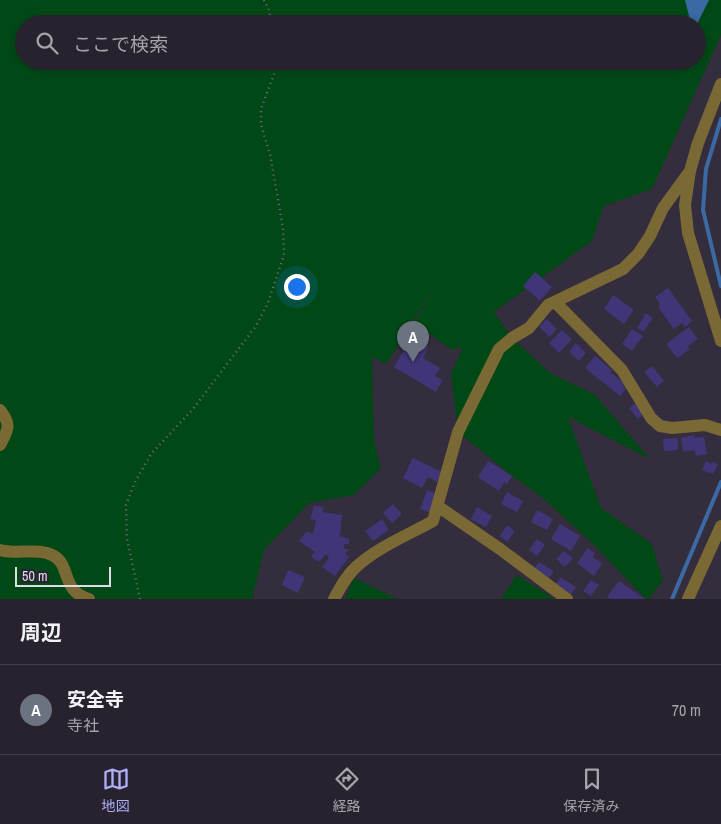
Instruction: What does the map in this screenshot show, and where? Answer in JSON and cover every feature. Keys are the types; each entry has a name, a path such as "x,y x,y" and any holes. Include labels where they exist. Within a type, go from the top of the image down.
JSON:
{"street":[{"path":"721,84 698,143 690,171 685,205 688,233 721,342"},
{"path":"334,599 343,582 371,554 434,521 458,432 498,349 528,328 548,306 623,269 638,254 650,236 663,208 690,171"},
{"path":"555,302 622,370 651,418 660,426 672,428 705,426 721,430"},
{"path":"0,410 6,418 8,430 0,445"},
{"path":"439,507 567,599"},
{"path":"688,599 721,526"},
{"path":"0,550 48,553 56,557 72,589 81,597 89,599"}],"path":[{"path":"264,0 269,15"},
{"path":"140,599 127,539 126,505 134,484 151,454 193,409 256,326 268,303 284,255 280,209 270,154 261,125 261,109 276,70"}],"green space":[{"path":"0,0 721,0 721,35 706,68 706,15 15,15 15,70 705,70 652,189 604,206 592,241 494,312 512,338 550,373 594,394 650,459 568,417 601,508 652,544 663,580 649,599 646,599 594,545 543,498 512,476 458,432 451,374 463,347 452,350 414,323 438,282 386,364 372,357 374,440 381,468 354,495 309,503 264,550 252,599 0,599"},
{"path":"517,575 554,599 501,599"},
{"path":"354,578 398,599 345,599"}],"water":[{"path":"685,0 709,0 702,15 689,15"}],"building":[{"path":"535,272 552,287 540,301 523,286"},
{"path":"668,288 692,321 685,327 682,323 674,329 658,307 660,304 655,297"},
{"path":"613,295 634,310 624,324 604,309"},
{"path":"646,313 653,318 643,332 637,328"},
{"path":"547,319 557,329 550,337 539,327"},
{"path":"689,327 698,339 688,346 690,349 677,358 666,344"},
{"path":"632,329 643,336 632,351 622,344"},
{"path":"562,330 572,339 559,353 549,343"},
{"path":"419,341 429,347 423,358 440,368 435,376 443,380 436,392 394,367 405,348 413,352"},
{"path":"576,343 586,353 579,361 569,352"},
{"path":"595,356 624,383 623,387 626,389 620,396 585,368"},
{"path":"652,366 664,381 657,387 644,372"},
{"path":"635,403 644,414 638,419 629,408"},
{"path":"694,435 695,438 704,437 707,454 696,456 694,450 683,452 681,438"},
{"path":"678,438 678,450 664,451 663,439"},
{"path":"413,458 442,472 437,482 428,477 422,488 403,478"},
{"path":"488,461 512,476 507,484 504,482 499,491 478,477"},
{"path":"706,461 711,464 712,462 718,464 713,474 702,470"},
{"path":"427,490 438,494 430,513 420,509"},
{"path":"507,492 523,501 517,512 501,504"},
{"path":"393,504 402,514 392,523 383,513"},
{"path":"314,506 324,507 322,512 342,515 340,536 349,539 349,544 344,544 344,548 349,550 345,554 349,557 335,576 322,567 329,558 326,554 319,562 311,557 315,552 299,541 307,531 313,534 316,520 310,519"},
{"path":"477,507 492,516 486,527 471,519"},
{"path":"537,510 553,519 547,530 531,522"},
{"path":"382,519 389,530 373,541 365,531"},
{"path":"560,524 580,536 571,551 551,539"},
{"path":"507,525 515,531 507,542 500,536"},
{"path":"537,539 545,545 537,556 529,550"},
{"path":"588,548 595,553 593,557 602,564 594,576 577,563"},
{"path":"564,551 573,558 565,567 556,559"},
{"path":"539,562 554,571 549,578 534,569"},
{"path":"288,570 305,577 298,593 282,585"},
{"path":"560,577 576,587 571,594 556,584"},
{"path":"591,580 599,585 591,596 583,591"},
{"path":"619,581 645,599 610,599 607,597"}],"waterway":[{"path":"721,119 706,169 703,210 721,286"},
{"path":"672,599 721,482"}],"place":[{"name":"安全寺","path":"413,362"}]}
